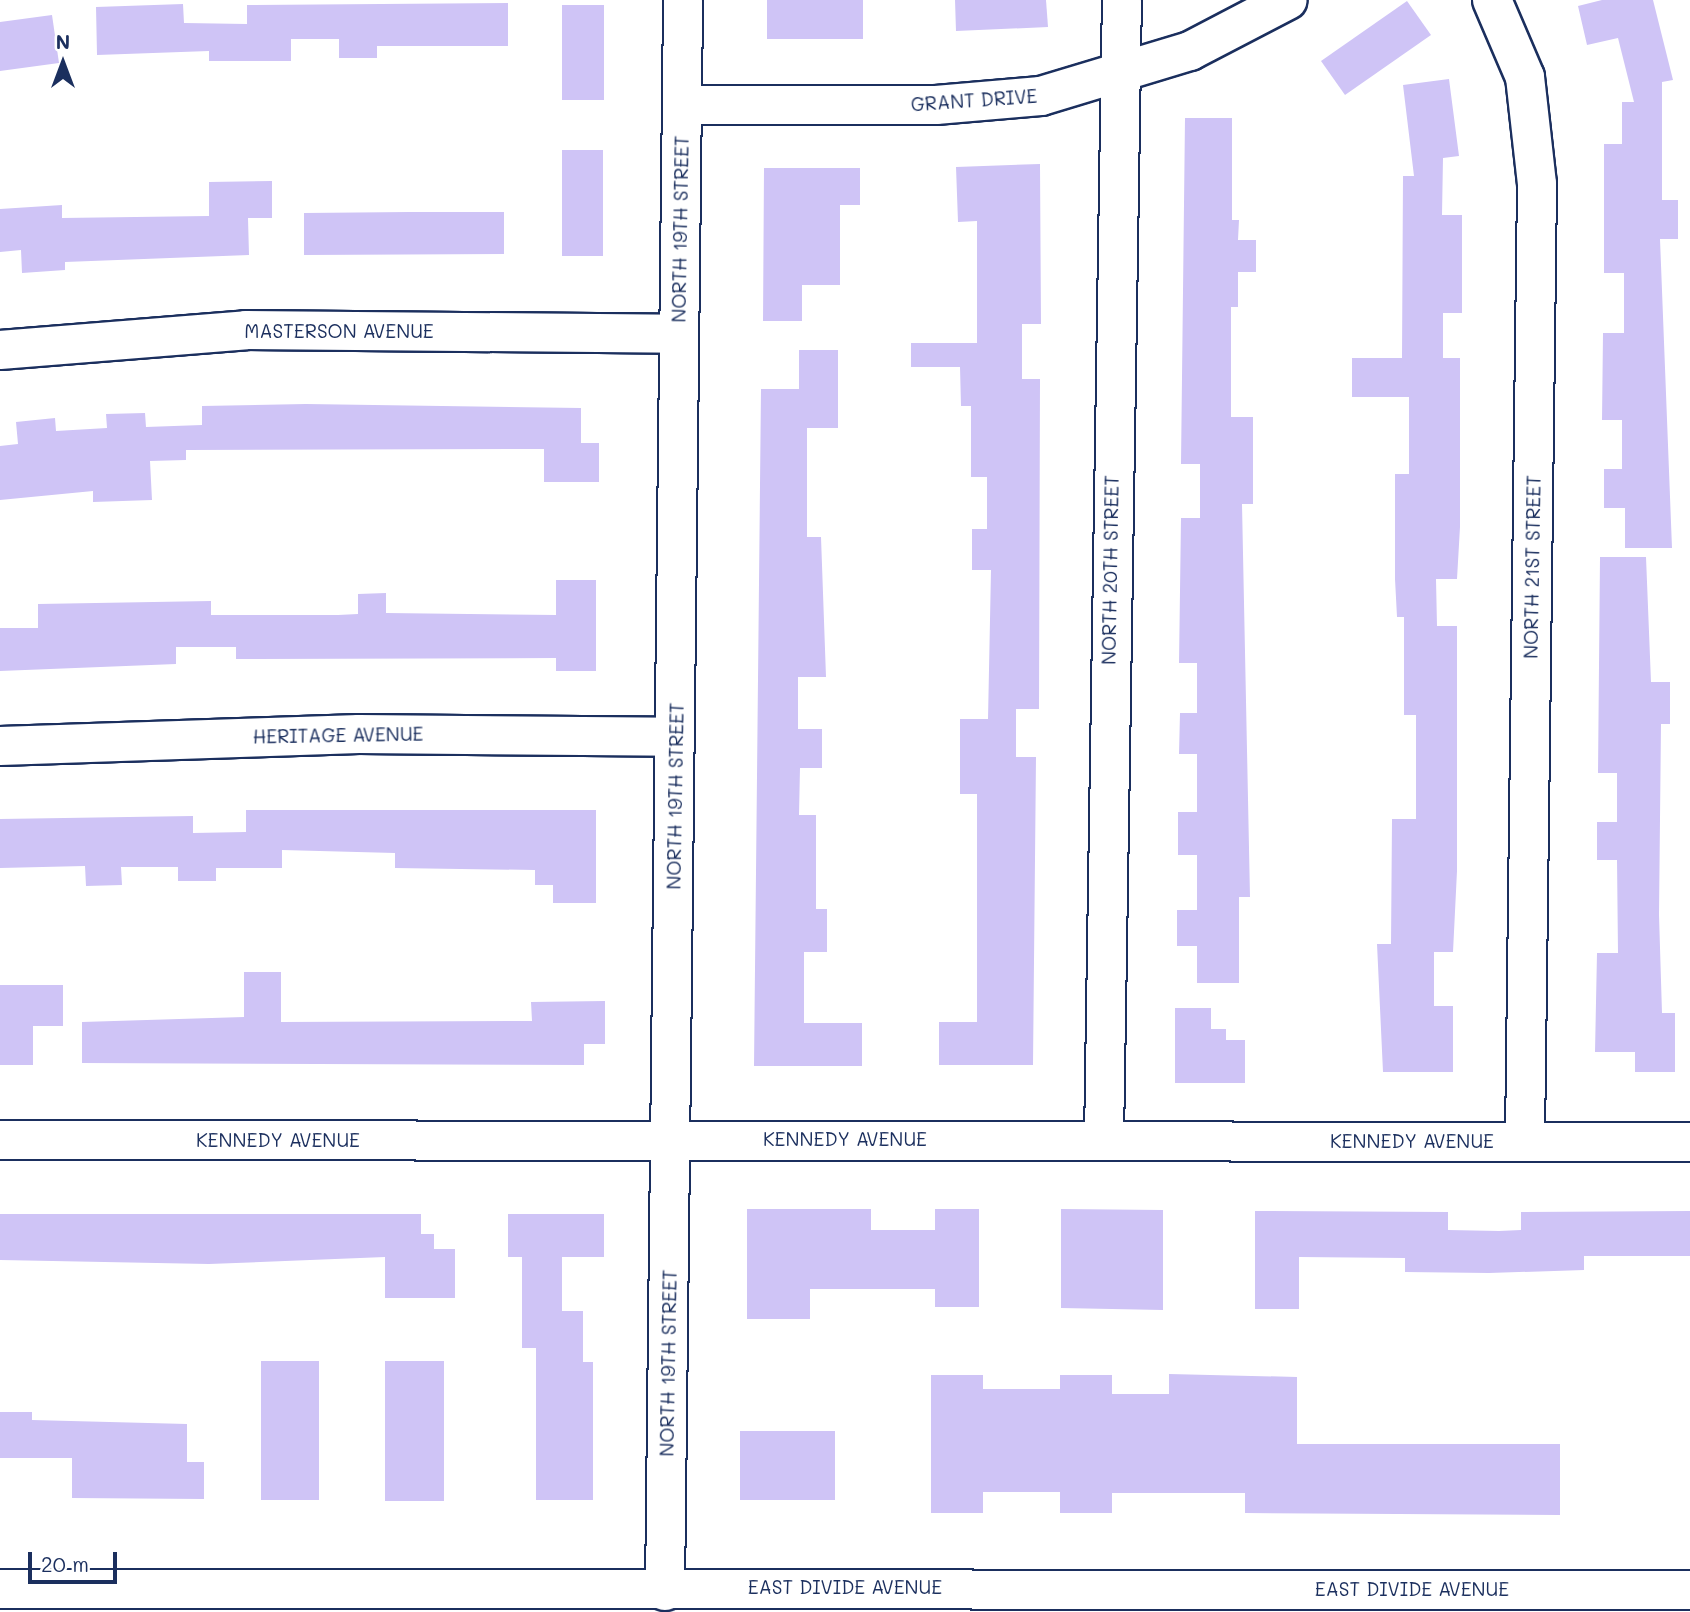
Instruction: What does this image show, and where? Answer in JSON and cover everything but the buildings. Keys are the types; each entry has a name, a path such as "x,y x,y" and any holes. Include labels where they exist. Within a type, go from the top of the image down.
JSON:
{"street":[{"name":"NORTH 19TH STREET","path":"666,1591 682,0"},
{"name":"NORTH 20TH STREET","path":"1104,1140 1117,78 1122,0"},
{"name":"GRANT DRIVE","path":"682,105 970,104 1041,96 1117,78 1226,35 1288,0"},
{"name":"NORTH 21ST STREET","path":"1492,0 1525,78 1536,161 1525,1142"},
{"name":"MASTERSON AVENUE","path":"0,350 246,331 679,334"},
{"name":"HERITAGE AVENUE","path":"0,746 359,734 675,737"},
{"name":"KENNEDY AVENUE","path":"0,1140 1690,1142"},
{"name":"EAST DIVIDE AVENUE","path":"0,1590 406,1603 666,1591 882,1599 1406,1601 1690,1590"}]}
